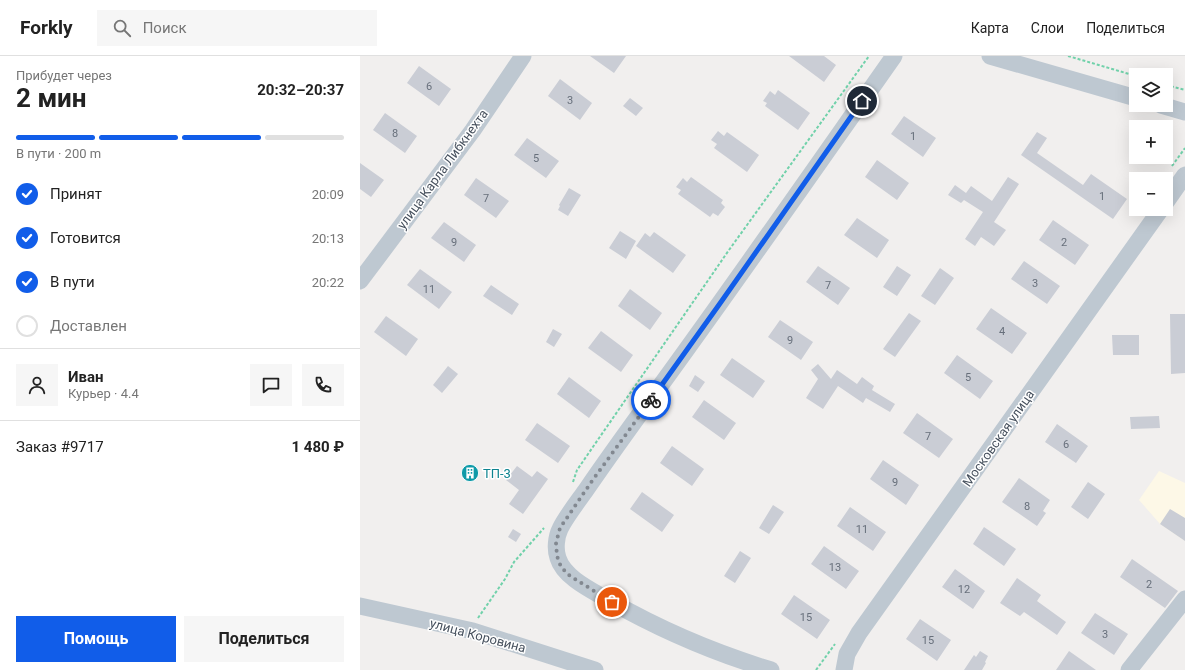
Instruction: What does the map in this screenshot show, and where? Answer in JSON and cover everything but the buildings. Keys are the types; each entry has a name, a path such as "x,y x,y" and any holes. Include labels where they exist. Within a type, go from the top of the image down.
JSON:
{"street":[{"name":"улица Карла Либкнехта","path":"360,281 472,130 523,56"},
{"path":"771,670 739,660 685,639 640,618 598,594 570,576 561,567 557,556 556,543 560,528 592,481 721,302 894,56"},
{"path":"990,56 1129,96"},
{"path":"1173,108 1185,112"},
{"path":"1173,184 1178,171"},
{"name":"Московская улица","path":"844,670 847,654 859,633 1156,216"},
{"path":"1129,670 1185,599"},
{"name":"улица Коровина","path":"360,606 469,630 595,670"}],"path":[{"path":"572,485 577,470 729,250 869,56"},
{"path":"1068,56 1129,74"},
{"path":"1173,87 1185,90"},
{"path":"1178,171 1185,148"},
{"path":"469,630 505,579 514,562 547,525"}],"shaded area":[{"path":"1159,471 1185,483 1185,541 1160,524 1139,500"}],"way so far":[{"path":"612,602 570,576 561,567 557,556 556,543 560,528 651,400"}],"place":[{"name":"ТП-3","path":"470,473"}],"route":[{"path":"651,400 862,101"}]}
